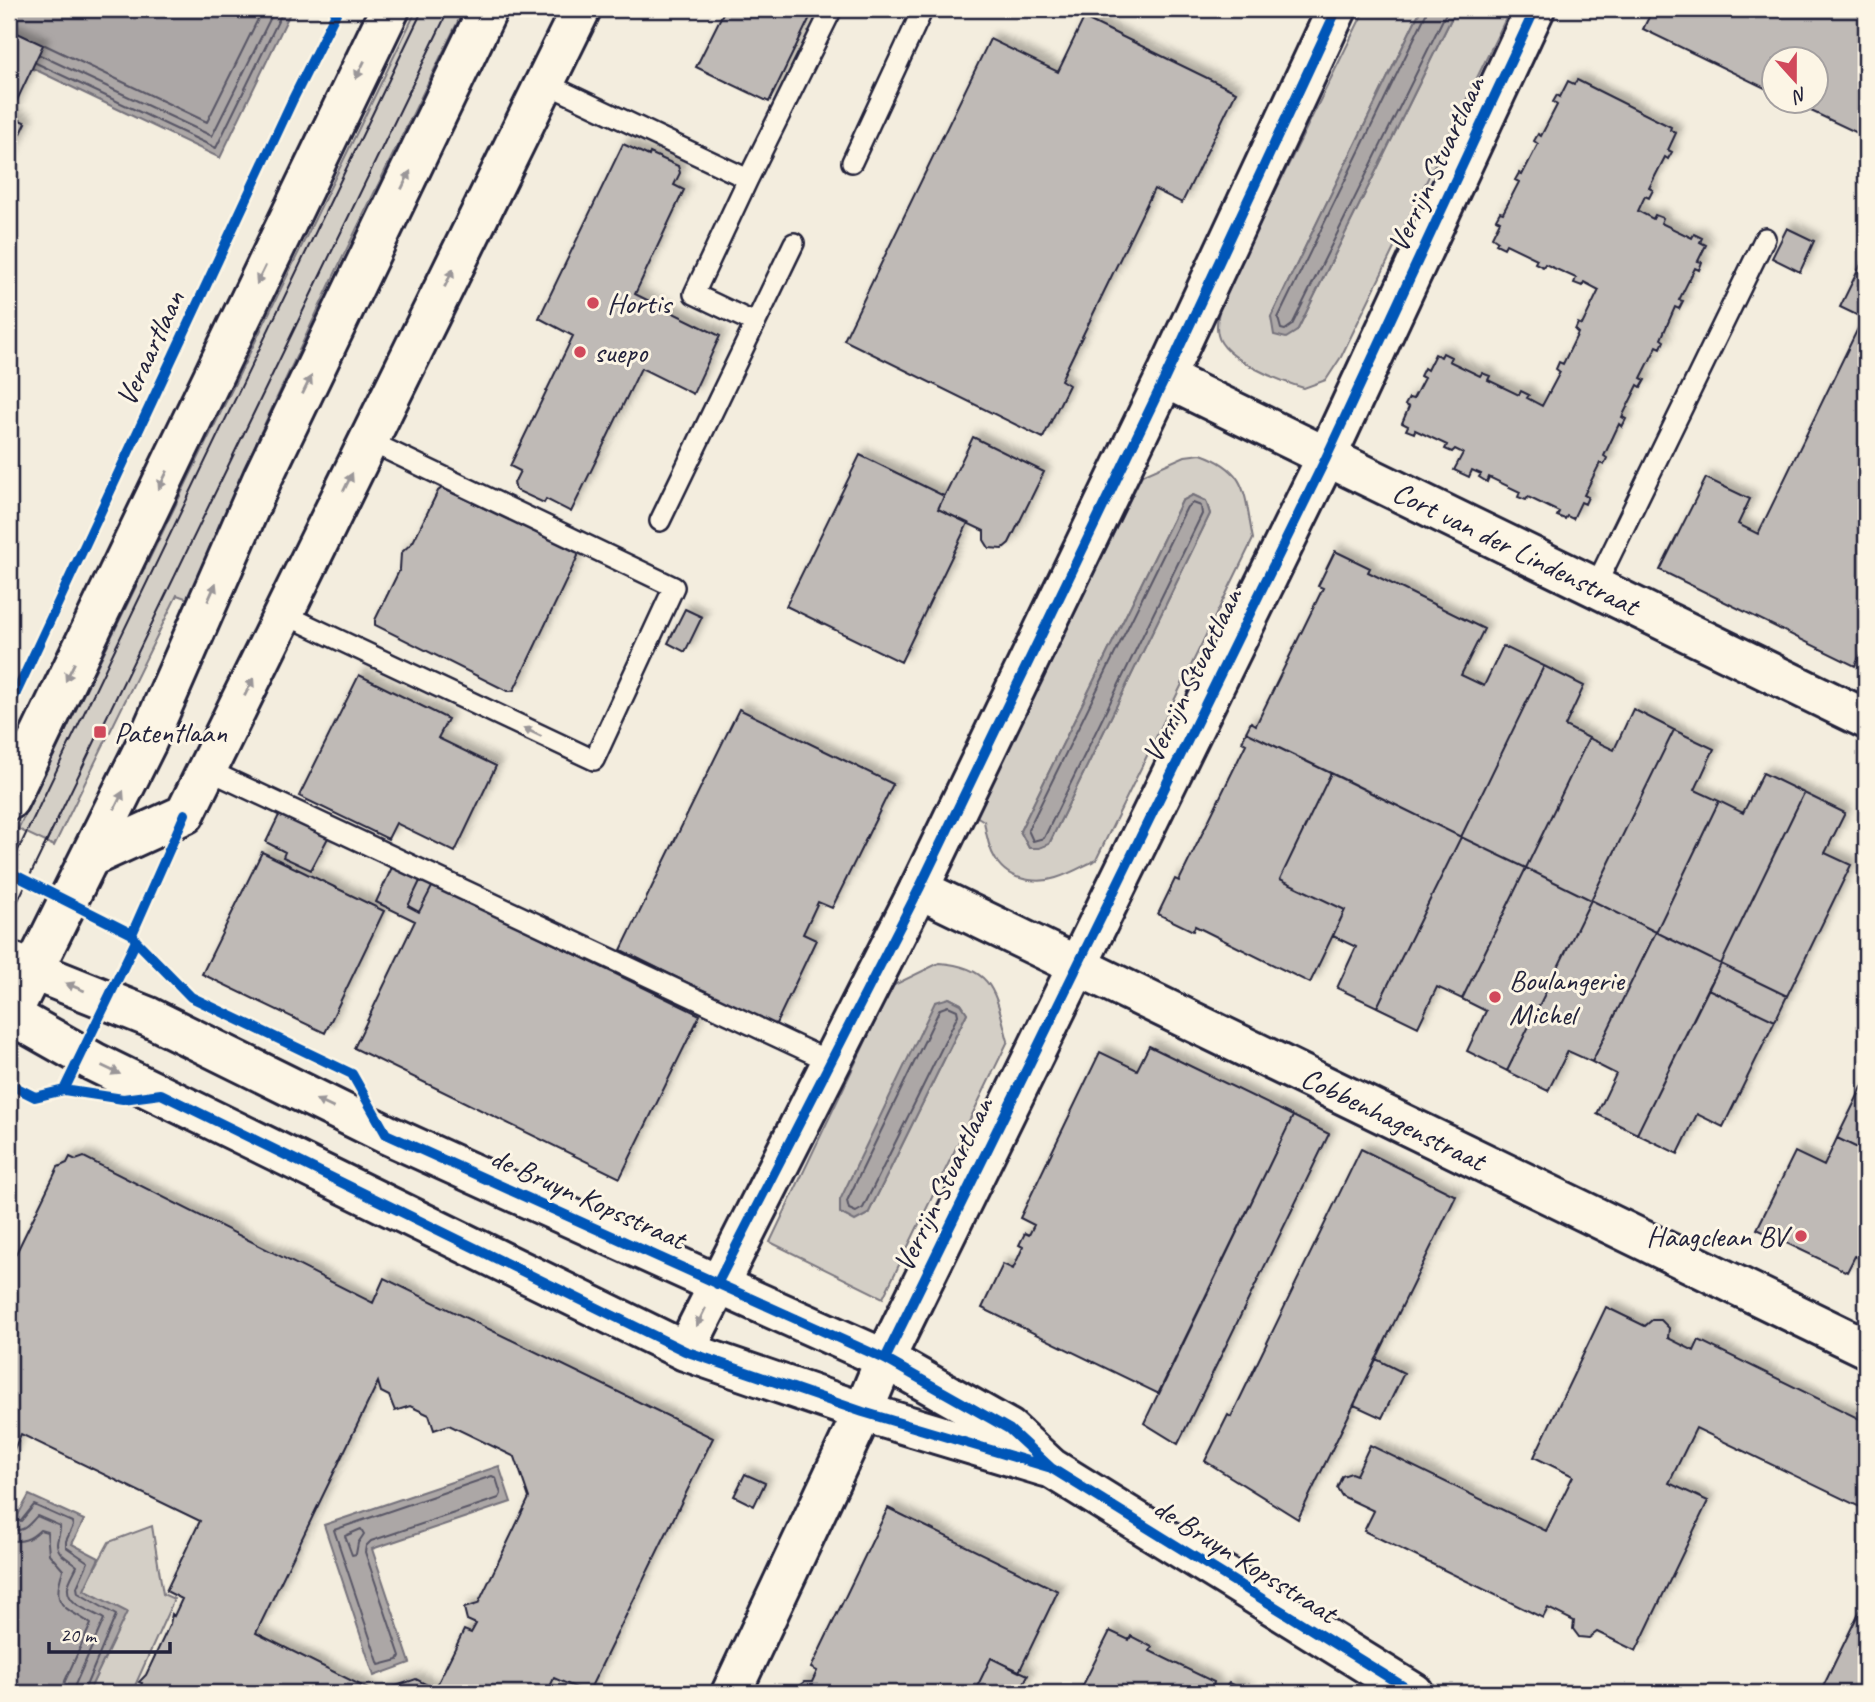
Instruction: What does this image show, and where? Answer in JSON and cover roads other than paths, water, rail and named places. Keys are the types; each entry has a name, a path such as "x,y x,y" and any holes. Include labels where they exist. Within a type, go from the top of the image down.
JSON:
{"street":[{"path":"9,800 390,9"},
{"path":"10,1016 21,965 91,857 146,742 263,477 488,9"},
{"path":"91,857 186,814 581,9"},
{"path":"685,1351 919,889 1165,378 1337,9"},
{"name":"Verrijn Stuartlaan","path":"731,1693 863,1412 885,1359 1326,458 1535,9"},
{"name":"Cort van der Lindenstraat","path":"1165,378 1866,719"},
{"name":"Cobbenhagenstraat","path":"919,889 1866,1348"},
{"name":"de Bruyn Kopsstraat","path":"21,965 149,1017 386,1134 885,1359 1009,1429 1051,1468 1414,1693"},
{"name":"de Bruyn Kopsstraat","path":"10,1016 94,1062 685,1351 863,1412 1051,1468"}],"lane":[{"path":"755,323 694,294 832,9"},
{"path":"852,162 923,9"},
{"path":"545,83 748,179"},
{"path":"1595,587 1765,238"},
{"path":"660,521 794,243"},
{"path":"284,614 594,760 674,587 369,441"},
{"path":"208,769 831,1062"}],"water":[{"path":"9,9 292,9 220,158 9,57"},
{"path":"1421,9 1456,9 1297,331 1286,338 1274,335 1271,317"},
{"path":"1193,495 1206,501 1210,514 1049,844 1029,848 1020,831 1182,501"},
{"path":"949,998 961,1004 967,1013 868,1214 855,1221 840,1213 840,1200 935,1002"},
{"path":"499,1466 511,1502 372,1549 410,1663 374,1676 324,1525"},
{"path":"29,1495 84,1520 72,1544 99,1558 84,1590 127,1612 88,1693 27,1693 9,1684 9,1510 18,1515"}],"tram line":[{"path":"9,869 423,9"},
{"path":"9,919 449,9"}],"place":[{"name":"Hortis","path":"593,303"},
{"name":"suepo","path":"580,352"},
{"name":"Patentlaan","path":"100,732"},
{"name":"Boulangerie Michel","path":"1495,997"},
{"name":"Haagclean BV","path":"1801,1236"}]}
